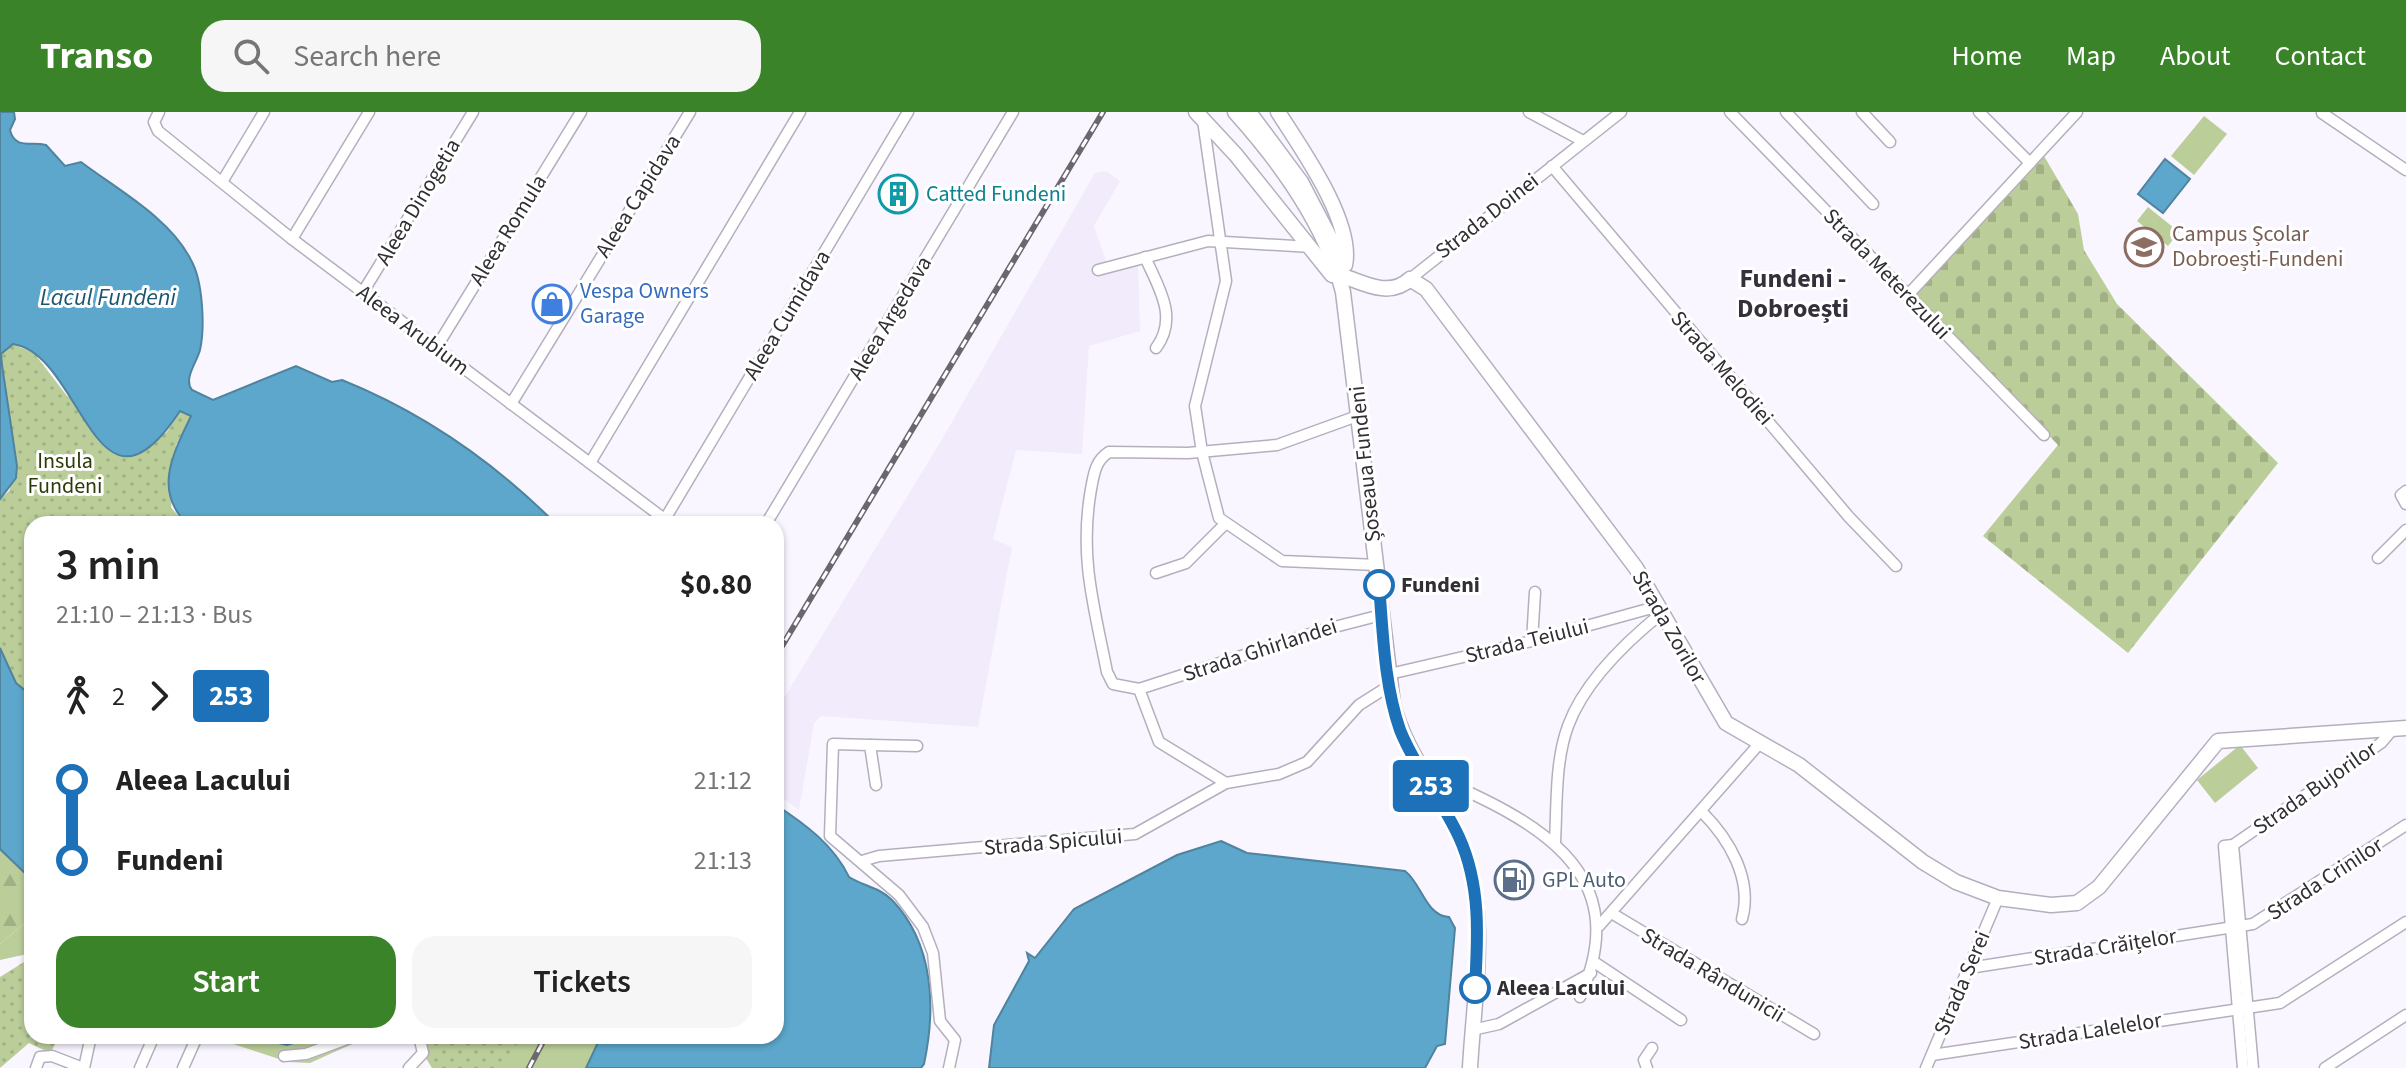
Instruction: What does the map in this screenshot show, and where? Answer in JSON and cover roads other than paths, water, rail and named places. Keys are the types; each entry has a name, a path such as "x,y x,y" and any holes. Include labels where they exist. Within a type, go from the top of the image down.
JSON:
{"main road":[{"name":"Șoseaua Fundeni","path":"1235,112 1280,167 1344,279 1359,350 1392,679 1406,727 1465,835 1480,885 1484,930 1470,1068"},
{"name":"Șoseaua Fundeni","path":"1249,112 1287,161 1322,243 1344,279"},
{"name":"Șoseaua Fundeni","path":"1278,112 1342,227 1347,250 1344,279 1381,615 1392,679 1404,738 1459,838 1472,874 1478,923 1478,1068"},
{"name":"Șoseaua Fundeni","path":"1199,115 1322,243"},
{"name":"Strada Doinei","path":"1344,279 1387,289 1398,288 1410,279"},
{"name":"Strada Zorilor","path":"1410,279 1426,289 1627,557 1661,609 1720,716 1733,729 1799,765 1939,872 1998,898 2061,905 2089,897 2223,739 2399,728"}],"street":[{"name":"Aleea Arubium","path":"159,112 154,122 158,131 292,239 661,516"},
{"path":"222,182 264,112"},
{"path":"292,239 369,112"},
{"name":"Aleea Dinogetia","path":"363,292 473,112"},
{"name":"Aleea Romula","path":"436,348 581,112"},
{"name":"Aleea Capidava","path":"511,404 690,112"},
{"path":"590,463 800,112"},
{"name":"Aleea Cumidava","path":"671,516 908,112"},
{"name":"Aleea Argedava","path":"771,516 1013,112"},
{"path":"1529,112 1583,141"},
{"name":"Strada Doinei","path":"1410,279 1621,112"},
{"name":"Strada Meterezului","path":"1730,112 2044,435"},
{"path":"1786,112 1873,204"},
{"path":"1862,112 1890,142"},
{"path":"1979,112 2030,163"},
{"path":"1907,296 2077,112"},
{"path":"2322,113 2406,170"},
{"path":"1199,115 1221,240 1225,293 1195,398 1202,452 1216,511 1225,524 1238,528 1282,561 1377,565"},
{"name":"Strada Melodiei","path":"1552,166 1849,517 1896,566"},
{"path":"1098,270 1189,244 1221,240 1322,243"},
{"path":"1145,257 1168,313 1165,332 1156,348"},
{"path":"1226,783 1159,742 1139,689 1113,684 1107,672 1084,543 1094,473 1100,460 1109,452 1202,452 1287,443 1360,415"},
{"path":"2406,491 2401,495 2406,504"},
{"path":"1156,573 1186,563 1225,524"},
{"path":"2378,558 2406,530"},
{"path":"1532,641 1535,592"},
{"path":"1555,842 1560,773 1572,717 1602,673 1661,609"},
{"name":"Strada Teiului","path":"1392,679 1661,609"},
{"name":"Strada Ghirlandei","path":"1139,689 1319,631 1381,615"},
{"name":"Strada Spicului","path":"862,861 879,856 1135,834 1226,783 1279,774 1307,762 1359,705 1392,679"},
{"name":"Strada Bujorilor","path":"2236,927 2233,845 2399,728"},
{"path":"917,746 836,743 831,747 830,836 838,846 862,861 899,895 929,939 936,966 939,1018 955,1040 949,1068"},
{"path":"1599,926 1613,914 1760,743"},
{"path":"870,745 876,785"},
{"path":"1431,775 1525,821 1555,842 1588,890 1599,926 1592,968 1580,997"},
{"path":"1702,812 1726,837 1735,855 1746,903 1742,919"},
{"name":"Strada Crinilor","path":"2236,927 2260,921 2406,825"},
{"name":"Strada Serei","path":"1926,1068 1998,898"},
{"name":"Strada Rândunicii","path":"1613,914 1814,1034"},
{"name":"Strada Lalelelor","path":"1932,1055 2243,1006 2280,1003 2293,998 2406,922"},
{"path":"2236,927 2243,1006 2253,1068"},
{"name":"Strada Crăițelor","path":"1969,968 2236,927"},
{"path":"1476,1030 1499,1024 1592,968"},
{"path":"1592,968 1681,1020"},
{"path":"2243,1006 2243,1068"},
{"path":"2325,1068 2406,1015"},
{"path":"36,1068 40,1057 47,1055 84,1068 89,1044"},
{"path":"140,1068 150,1044"},
{"path":"183,1068 194,1044"},
{"path":"284,1056 306,1054 333,1044"},
{"path":"417,1065 425,1048 423,1044"},
{"path":"1647,1068 1644,1060 1652,1048"}],"water":[{"name":"Lacul Fundeni","path":"0,112 14,112 15,119 10,130 16,140 24,144 46,145 65,166 81,162 157,218 182,245 195,269 202,304 200,350 189,381 192,390 213,400 296,366 332,382 342,380 401,408 456,441 508,480 548,516 181,516 171,498 170,472 191,416 180,411 151,446 128,456 108,449 91,430 57,377 37,355 13,344 1,354 17,466 16,478 0,499"},
{"path":"2165,159 2190,179 2163,213 2138,194"},
{"path":"0,648 16,683 24,690 24,872 0,849"},
{"path":"784,811 827,845 849,877 892,900 906,917 924,956 930,1021 921,1068 586,1068 597,1044 784,1044"},
{"path":"1221,841 1247,853 1405,871 1429,905 1441,915 1449,917 1455,928 1445,1044 1437,1046 1425,1068 989,1068 994,1025 1029,961 1027,953 1035,958 1074,909 1177,855"}],"railway":[{"path":"784,643 1103,112"},
{"path":"529,1068 542,1044"}],"place":[{"name":"Catted Fundeni","path":"898,194"},
{"name":"Campus Școlar Dobroești-Fundeni","path":"2144,247"},
{"name":"Vespa Owners Garage","path":"552,304"},
{"name":"Fundeni","path":"1379,585"},
{"name":"GPL Auto","path":"1514,880"},
{"name":"Aleea Lacului","path":"1475,988"}],"district":[{"name":"Fundeni - Dobroești","path":"1793,293"}],"park label":[{"name":"Insula Fundeni","path":"65,474"}]}
